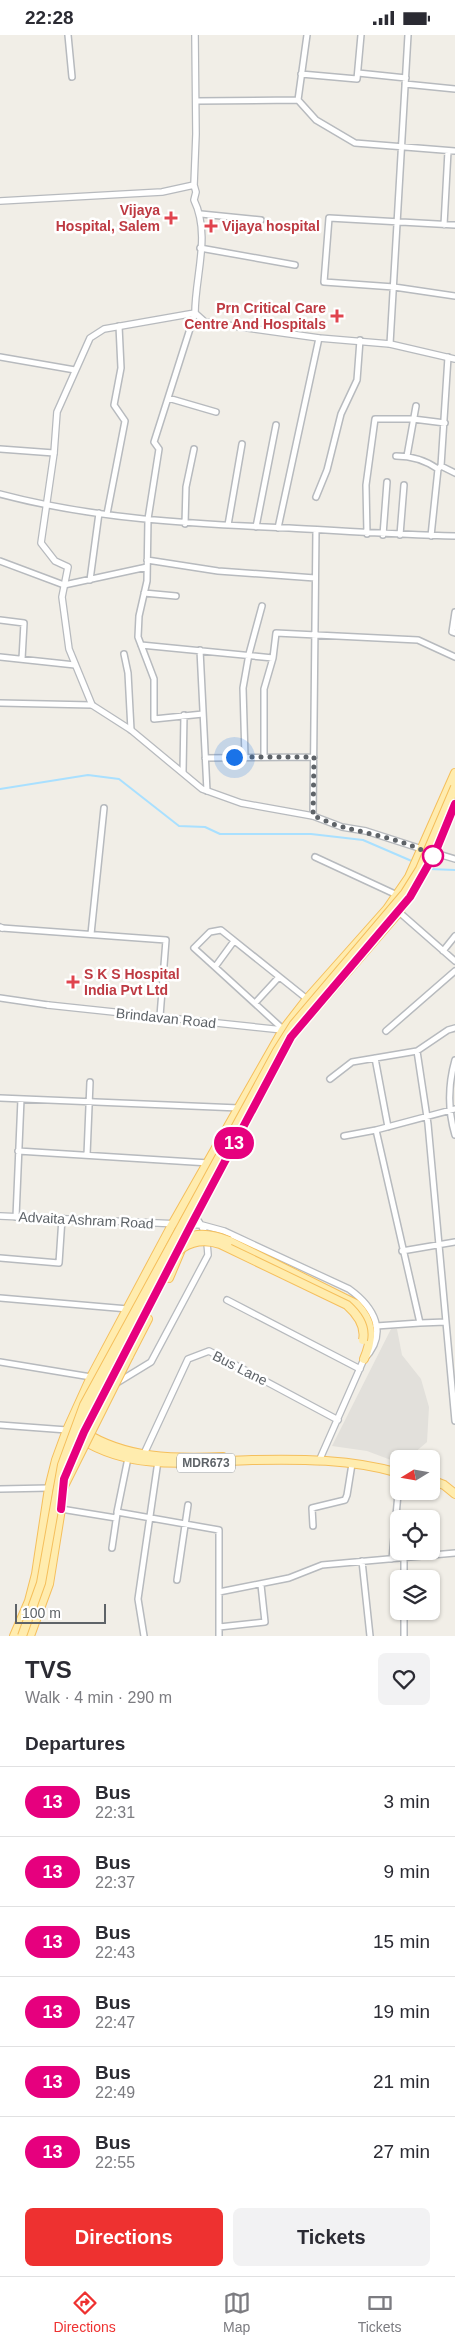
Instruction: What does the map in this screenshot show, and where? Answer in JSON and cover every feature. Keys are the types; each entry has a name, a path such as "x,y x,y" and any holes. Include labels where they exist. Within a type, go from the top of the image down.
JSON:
{"main road":[{"path":"15,1636 27,1610 37,1566 49,1488 56,1460 70,1421 91,1377 172,1225 283,1030 307,999 387,909 397,895 416,863 455,773"},
{"path":"22,1636 41,1583 55,1492 73,1430 84,1405 231,1132 290,1031 406,893 420,869 455,787"},
{"path":"31,1635 49,1584 64,1479 83,1435 192,1223 291,1037 399,912 435,853 455,804"},
{"path":"58,1497 179,1260 192,1223"},
{"path":"163,1258 175,1244 194,1235 210,1235 224,1239 351,1300 367,1318 371,1331 364,1359"},
{"path":"31,1635 51,1555 62,1477 85,1417 165,1267 172,1257 185,1245 206,1241 220,1244 340,1302 352,1310 359,1319 367,1342"},
{"path":"70,1421 83,1435 142,1458"},
{"name":"MDR673","path":"67,1429 83,1435 101,1449 128,1458 202,1464 320,1458 352,1464"},
{"path":"320,1458 390,1468"},
{"path":"352,1464 390,1471"},
{"path":"440,1483 455,1494"},
{"path":"440,1490 455,1498"},
{"path":"15,1636 29,1601"}],"street":[{"path":"68,35 72,77"},
{"path":"195,35 194,185 196,192 194,200 201,214 202,231 195,313 154,442 160,449 148,519 147,567 139,616 138,637 154,679 154,719 203,714"},
{"path":"298,100 307,35"},
{"path":"302,74 357,79 361,35"},
{"path":"390,344 408,35"},
{"path":"358,73 455,89"},
{"path":"196,101 298,100 316,120 355,143 455,151"},
{"path":"444,225 448,151"},
{"path":"0,201 154,192 194,185"},
{"path":"201,214 261,220"},
{"path":"455,225 328,218 324,282 394,287 455,296"},
{"path":"200,248 295,265"},
{"path":"92,705 69,649 62,597 68,567 56,561 41,543 54,453 57,412 90,338 104,329 195,313"},
{"path":"195,313 205,323 390,344 455,359"},
{"path":"107,514 125,421 114,405 121,368 119,326"},
{"path":"278,528 319,337"},
{"path":"316,497 327,470 340,414 357,380 360,340"},
{"path":"0,357 75,370"},
{"path":"431,536 445,423 448,357"},
{"path":"168,398 216,412"},
{"path":"407,456 416,406"},
{"path":"367,534 366,485 375,419 413,419 445,423"},
{"path":"256,527 276,425"},
{"path":"228,525 242,445"},
{"path":"0,449 54,453"},
{"path":"185,523 186,487 194,449"},
{"path":"396,456 407,456 428,462 455,473"},
{"path":"383,535 387,482"},
{"path":"400,535 404,485"},
{"path":"0,494 46,506 185,523 383,535 455,536"},
{"path":"90,580 99,513"},
{"path":"313,816 316,530"},
{"path":"147,560 218,571 315,578"},
{"path":"0,561 64,585 147,567"},
{"path":"144,593 176,596"},
{"path":"245,757 243,688 249,654 262,606"},
{"path":"455,612 452,633 455,633"},
{"path":"0,620 24,623 22,659"},
{"path":"264,757 264,689 273,658 276,633 418,640 455,657"},
{"path":"141,645 249,654 273,658"},
{"path":"200,650 207,791"},
{"path":"124,653 129,682 132,730"},
{"path":"0,657 75,665"},
{"path":"0,703 92,705 132,730 207,791 242,803 313,816 342,827 366,831 455,859"},
{"path":"183,772 184,715"},
{"path":"205,758 314,757"},
{"path":"91,934 104,808"},
{"path":"315,857 397,895"},
{"path":"399,912 455,961"},
{"path":"1,927 166,940 160,1017"},
{"path":"291,1037 194,948 210,932 220,931 307,999"},
{"path":"443,951 455,936"},
{"path":"215,967 234,941"},
{"path":"386,1031 455,971"},
{"path":"255,1003 279,977"},
{"path":"0,999 48,1005"},
{"name":"Brindavan Road","path":"48,1005 283,1030"},
{"path":"330,1079 352,1063 417,1051 448,1030 455,1028"},
{"path":"417,1051 427,1115 455,1421"},
{"path":"375,1059 388,1127"},
{"path":"455,1060 451,1075 455,1135"},
{"path":"87,1155 90,1082"},
{"path":"0,1097 238,1108"},
{"path":"16,1217 21,1099"},
{"path":"344,1136 376,1130 453,1109"},
{"path":"376,1130 402,1251 420,1323"},
{"path":"18,1151 209,1163"},
{"name":"Advaita Ashram Road","path":"0,1216 172,1225 192,1223"},
{"path":"0,1258 59,1263 62,1218"},
{"path":"192,1223 224,1231 349,1289 363,1300 371,1311 376,1326 377,1339 374,1349 364,1359 320,1458"},
{"path":"106,1391 151,1362 159,1349 208,1255 207,1237 202,1225"},
{"path":"402,1251 455,1242"},
{"path":"0,1298 128,1309"},
{"path":"227,1300 360,1369"},
{"path":"376,1326 446,1322"},
{"name":"Bus Lane","path":"142,1458 188,1359 209,1351 338,1420"},
{"path":"0,1362 91,1377"},
{"path":"0,1425 67,1429"},
{"path":"112,1549 128,1458"},
{"path":"144,1636 138,1599 158,1459"},
{"path":"313,1526 312,1508 345,1500 348,1495 352,1464"},
{"path":"0,1489 49,1488"},
{"path":"178,1580 188,1505"},
{"path":"61,1509 150,1518 219,1530 219,1636"},
{"path":"440,1555 455,1553"},
{"path":"219,1592 289,1578 322,1565 390,1559"},
{"path":"362,1561 370,1636"},
{"path":"219,1627 265,1622 261,1585"},
{"path":"404,1620 404,1636"}],"shaded area":[{"path":"391,1329 397,1329 402,1355 421,1379 429,1407 427,1442 418,1450 390,1450 390,1460 367,1451 332,1446"}],"waterway":[{"path":"0,789 88,775 119,779 179,826 205,827 220,834 311,834 363,840 414,862"},
{"path":"429,869 455,870"}],"bus line":[{"name":"13","path":"61,1509 61,1487 84,1432 291,1037 410,897 435,853 455,804"}],"place":[{"name":"Vijaya Hospital, Salem","path":"171,218"},
{"name":"Vijaya hospital","path":"211,226"},
{"name":"Prn Critical Care Centre And Hospitals","path":"337,316"},
{"name":"S K S Hospital India Pvt Ltd","path":"73,982"}],"route":[{"path":"234,757 314,757 313,816 342,827 366,831 422,849 433,856"}]}
